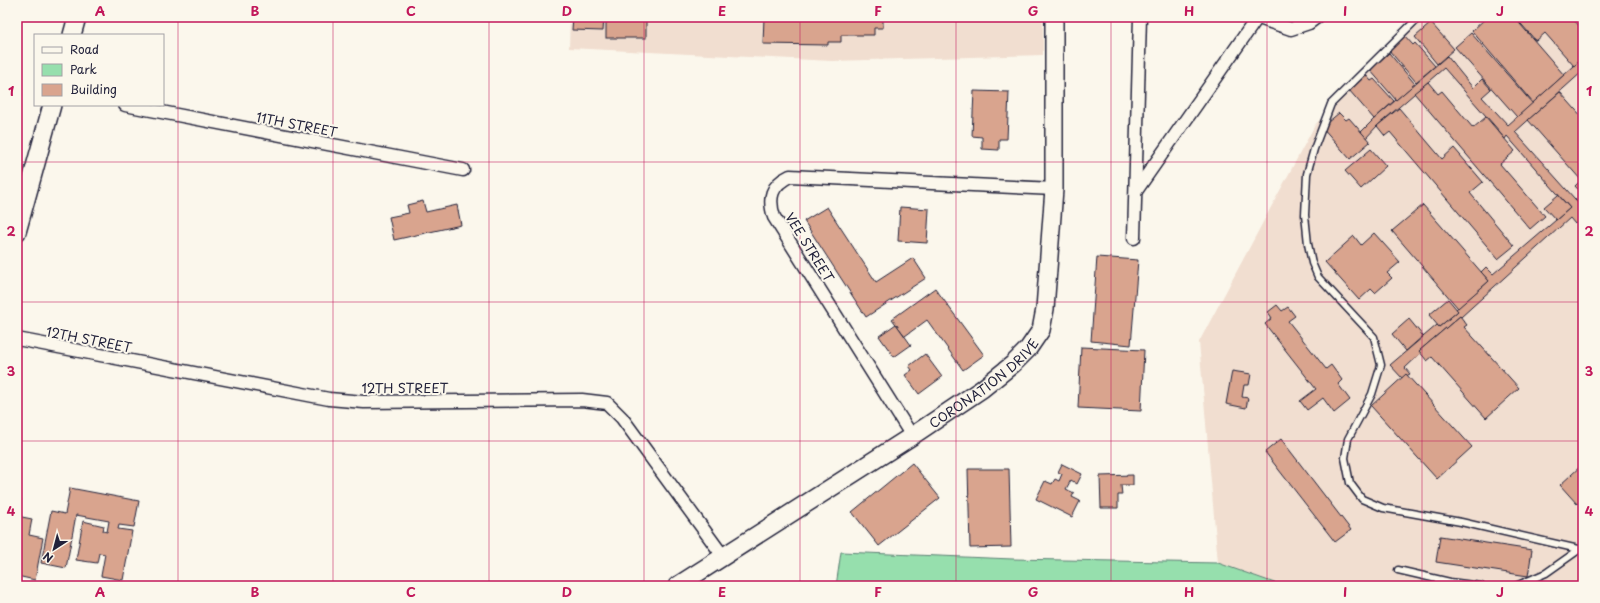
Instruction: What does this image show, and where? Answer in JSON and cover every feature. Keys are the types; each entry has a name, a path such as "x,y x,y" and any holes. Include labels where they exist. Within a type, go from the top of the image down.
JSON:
{"street":[{"path":"72,34 77,17"},
{"name":"CORONATION DRIVE","path":"677,586 912,436 982,389 1013,364 1028,349 1040,330 1045,309 1054,189 1054,17"},
{"path":"1134,238 1140,17"},
{"path":"1136,192 1256,17 1291,29 1309,23 1317,17"},
{"path":"17,232 52,106"},
{"name":"11TH STREET","path":"130,106 463,170"},
{"name":"VEE STREET","path":"912,436 774,217 771,206 773,192 778,184 790,176 1054,189"},
{"name":"12TH STREET","path":"17,339 329,399 364,402 582,400 607,403 622,418 724,556"}],"lane":[{"path":"1419,17 1331,104 1314,148 1307,174 1305,215 1308,244 1312,263 1318,277 1374,337 1381,365 1372,394 1348,439 1345,458 1350,483 1362,499 1383,508 1461,522 1582,549"},
{"path":"1516,586 1546,573 1582,549"},
{"path":"1398,570 1450,582 1480,586"}],"shaded area":[{"path":"570,17 1043,17 1043,55 832,61 569,48"},
{"path":"1415,17 1583,17 1583,582 1572,586 1283,586 1218,563 1199,342 1315,125"}],"green space":[{"path":"841,552 1013,559 1218,563 1283,586 836,586"}],"building":[{"path":"573,17 604,17 603,31 572,30"},
{"path":"606,17 646,17 646,38 606,38"},
{"path":"764,17 877,17 877,19 883,19 883,28 874,28 874,35 841,35 841,42 828,42 828,45 763,44"},
{"path":"1487,17 1514,17 1564,75 1533,103 1472,31"},
{"path":"1515,17 1571,17 1583,30 1583,58 1574,66 1545,33 1536,41"},
{"path":"1431,23 1454,49 1437,64 1415,37"},
{"path":"1471,33 1533,104 1517,117 1455,47"},
{"path":"1404,35 1413,45 1415,43 1435,66 1416,82 1388,49"},
{"path":"1389,53 1415,84 1396,100 1370,70"},
{"path":"1447,56 1473,88 1482,79 1491,89 1482,97 1508,125 1583,58 1583,71 1515,132 1583,208 1583,222 1580,219 1575,224 1570,218 1461,317 1460,316 1419,351 1421,353 1405,368 1410,374 1402,378 1390,365 1437,325 1439,327 1458,311 1456,309 1489,281 1481,272 1486,267 1493,274 1570,208 1507,136 1505,139 1444,68 1377,126 1366,138 1361,132"},
{"path":"1366,75 1371,81 1374,79 1394,101 1374,119 1349,90"},
{"path":"1428,82 1438,94 1442,91 1473,128 1486,117 1515,151 1500,164 1545,216 1530,229 1414,93"},
{"path":"974,91 1009,92 1007,139 999,139 999,150 982,149 982,137 972,136"},
{"path":"1560,92 1583,118 1583,195 1575,186 1581,180 1528,120"},
{"path":"1399,108 1442,159 1454,148 1483,182 1470,193 1514,246 1498,259 1390,132 1385,136 1377,126"},
{"path":"1339,113 1346,120 1349,118 1370,142 1350,159 1322,127"},
{"path":"1371,149 1386,166 1361,189 1345,171"},
{"path":"1558,195 1570,208 1556,220 1544,207"},
{"path":"1583,195 1583,208 1576,201"},
{"path":"423,201 426,212 457,205 461,225 394,240 389,217 409,213 407,205"},
{"path":"1423,205 1489,281 1458,308 1392,231"},
{"path":"827,207 876,282 913,258 926,278 866,317 804,221"},
{"path":"900,207 929,209 927,243 898,241"},
{"path":"1374,233 1400,262 1387,273 1392,278 1375,293 1371,289 1359,300 1325,262 1354,236 1361,245"},
{"path":"1097,257 1138,260 1131,345 1091,341"},
{"path":"935,288 984,355 963,370 927,320 905,336 892,319"},
{"path":"1448,299 1458,311 1439,327 1429,315"},
{"path":"1277,305 1282,311 1288,307 1295,316 1288,321 1326,369 1331,365 1342,380 1338,384 1350,400 1334,413 1323,398 1307,410 1300,401 1316,389 1265,324 1272,318 1268,312"},
{"path":"1460,316 1467,325 1464,327 1519,388 1486,418 1432,357 1427,361 1419,351"},
{"path":"1409,319 1423,336 1406,351 1392,334"},
{"path":"896,324 911,345 894,357 879,336"},
{"path":"1081,347 1144,350 1141,411 1078,408"},
{"path":"925,354 942,377 919,394 905,375 912,370 909,366"},
{"path":"1232,371 1251,374 1249,385 1244,385 1242,397 1248,398 1246,408 1226,404"},
{"path":"1406,374 1472,447 1437,479 1371,406"},
{"path":"1281,439 1351,530 1335,542 1265,452"},
{"path":"912,463 940,498 879,546 852,512"},
{"path":"1062,464 1082,474 1077,484 1071,480 1066,489 1074,493 1072,497 1080,501 1072,517 1036,499 1045,481 1052,484 1055,479 1059,481 1062,474 1058,472"},
{"path":"1583,464 1583,500 1582,499 1577,504 1560,485"},
{"path":"968,469 1009,469 1011,547 970,548"},
{"path":"1133,475 1133,485 1121,485 1122,495 1118,495 1118,508 1101,508 1100,476"},
{"path":"70,488 139,501 134,527 119,525 118,529 132,531 123,580 101,576 105,554 99,553 97,563 76,560 83,521 104,526 103,531 107,532 109,521 76,515 66,568 41,563 51,511 65,514"},
{"path":"17,498 21,499 17,516"},
{"path":"17,516 32,519 29,535 43,538 35,580 17,576"},
{"path":"1440,536 1532,550 1528,576 1436,562"}]}
